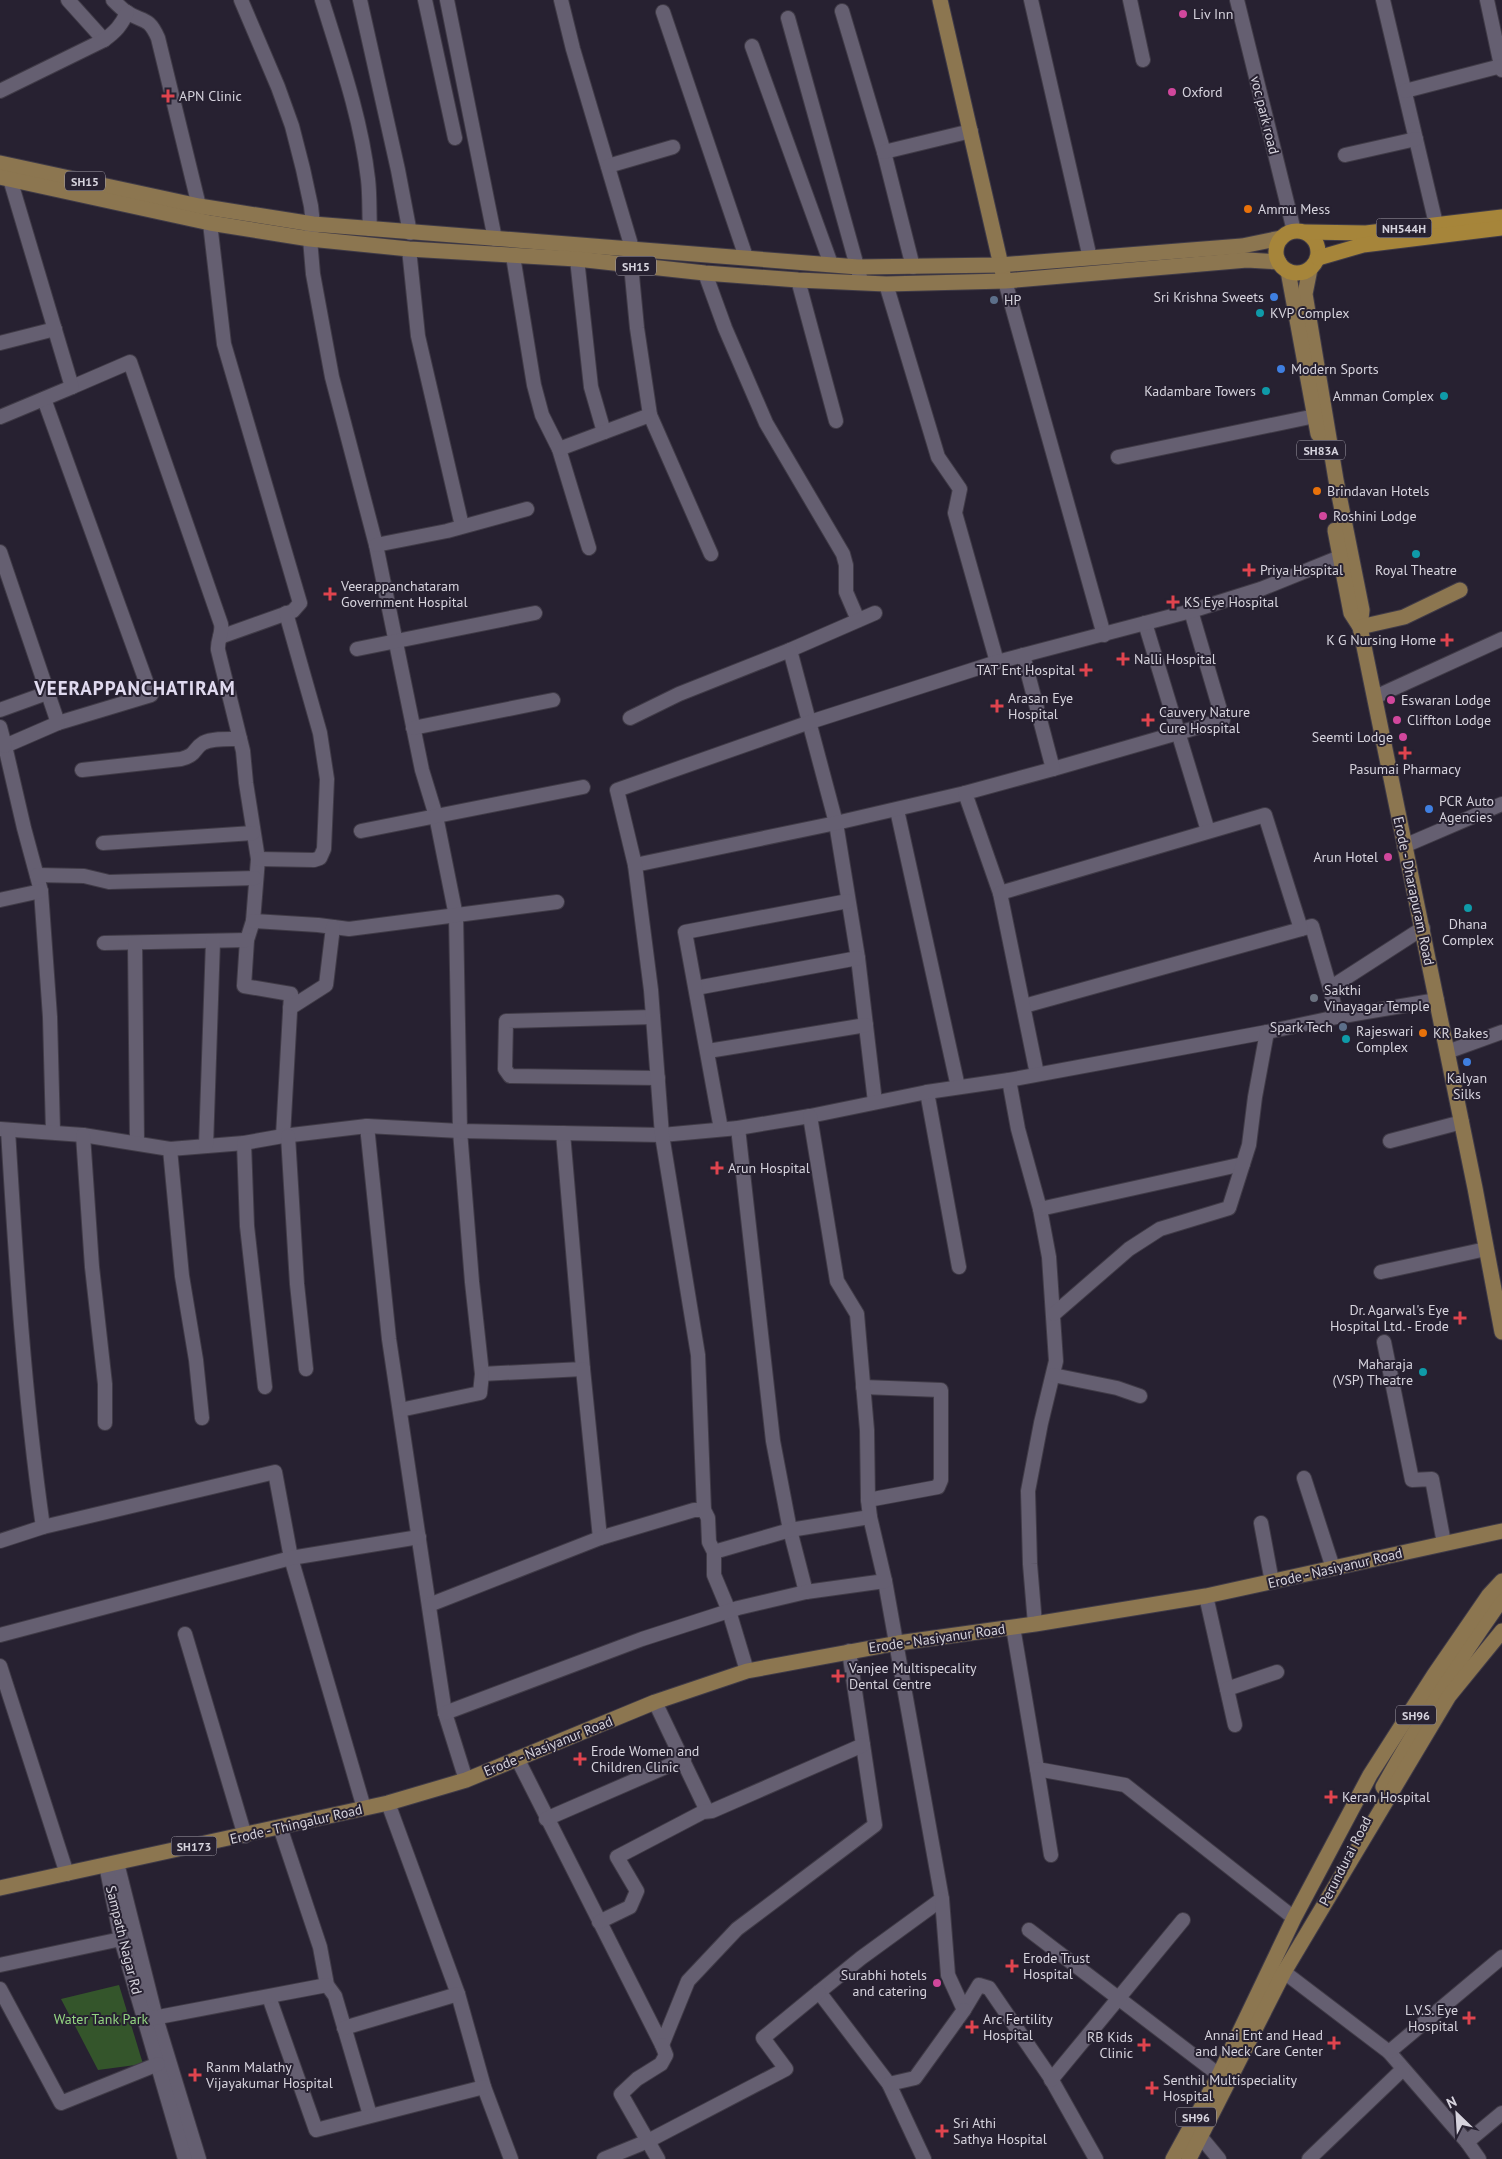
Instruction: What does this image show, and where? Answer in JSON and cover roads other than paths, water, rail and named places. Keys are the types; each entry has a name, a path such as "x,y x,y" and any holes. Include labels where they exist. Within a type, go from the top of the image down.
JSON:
{"highway":[{"name":"NH544H","path":"1294,234 1366,233 1502,217"},
{"name":"NH544H","path":"1283,267 1299,273 1314,263 1364,245 1502,228"},
{"path":"1283,267 1276,252 1294,234 1316,240 1319,252 1314,263"}],"main road":[{"path":"940,0 1005,281"},
{"name":"SH15","path":"0,163 199,206 313,224 858,267 1000,265 1242,246 1294,234"},
{"name":"SH15","path":"5,178 210,223 310,239 409,249 577,259 705,273 798,280 886,284 1005,281 1247,260 1283,267"},
{"name":"Erode - Dharapuram Road","path":"1314,263 1306,294 1336,480 1345,555"},
{"name":"Erode - Dharapuram Road","path":"1283,267 1345,555 1362,610 1360,627 1462,1122 1502,1332"},
{"path":"1360,627 1404,617 1460,590"},
{"name":"Erode - Nasiyanur Road","path":"388,1803 466,1780 655,1702 747,1671 849,1651 1035,1624 1206,1596 1502,1531"},
{"path":"1218,2075 1298,1912 1370,1775 1461,1635 1489,1594 1502,1581"},
{"name":"Perundurai Road","path":"1315,1920 1343,1849 1401,1738 1485,1609 1502,1589"},
{"name":"Perundurai Road","path":"1298,1912 1343,1849 1464,1652 1502,1598"},
{"path":"1189,2159 1284,1972 1449,1696 1502,1631"},
{"name":"Erode - Thingalur Road","path":"0,1888 245,1836 388,1803"},
{"name":"SH96","path":"1173,2159 1218,2075"}],"street":[{"path":"68,0 104,40"},
{"path":"113,0 126,12 148,21 154,28 199,206"},
{"path":"241,0 292,126 311,206 313,224 310,239 313,274 332,377 376,545 422,770 436,816 456,916 460,1131 472,1282 482,1374 480,1393 400,1410"},
{"path":"322,0 346,76 358,124 368,179 370,229"},
{"path":"360,0 410,233"},
{"path":"424,0 455,138"},
{"path":"446,0 494,238"},
{"path":"561,0 573,49 632,248"},
{"path":"1031,0 1090,258"},
{"path":"1130,0 1143,60"},
{"name":"voc park road","path":"1237,0 1294,234"},
{"path":"1383,0 1436,224"},
{"path":"1405,91 1501,68 1487,0"},
{"path":"842,11 884,152 913,267"},
{"path":"0,91 104,40 118,30 126,12"},
{"path":"663,12 746,257"},
{"path":"788,18 861,283"},
{"path":"752,46 831,264"},
{"path":"884,152 971,131"},
{"path":"1345,155 1416,139"},
{"path":"608,166 673,147"},
{"path":"5,178 55,329 72,387"},
{"path":"210,223 224,344 300,599 297,609 220,637"},
{"path":"409,249 418,336 462,526"},
{"path":"513,256 534,385 542,415 560,449 588,548"},
{"path":"577,259 591,387 604,432"},
{"path":"631,265 637,328 650,415 711,554"},
{"path":"705,273 725,328 766,423 843,554 846,565 846,592 858,620"},
{"path":"798,280 836,421"},
{"path":"1005,281 1104,635"},
{"path":"886,284 938,457 960,489 955,513 997,662"},
{"path":"0,343 55,329"},
{"path":"0,417 130,362 221,624 220,637 217,642 218,650 244,751 246,783 258,859 253,921 247,940 244,986 291,994 285,1136 306,1369"},
{"path":"5,746 58,723 151,695 44,399"},
{"path":"560,449 650,415"},
{"path":"1118,457 1315,416"},
{"path":"376,545 447,531 527,510"},
{"path":"0,552 42,671 47,694 58,723"},
{"path":"747,1671 729,1611 714,1575 714,1552 709,1542 708,1518 704,1510 698,1355 662,1135 653,1017 635,865 616,790 810,722 997,662 1191,611 1261,589 1345,555"},
{"path":"635,865 897,810 1053,769 1223,720 1191,611"},
{"path":"258,859 314,860 320,858 324,849 327,778 320,733 286,613"},
{"path":"357,649 535,613"},
{"path":"630,718 679,694 790,650 875,613"},
{"path":"1145,623 1180,732 1208,831"},
{"path":"1375,697 1502,639"},
{"path":"790,650 836,823 858,958 875,1102"},
{"path":"1023,655 1053,769"},
{"path":"0,710 47,694"},
{"path":"413,728 553,700"},
{"path":"0,727 41,891 50,1018 53,1132"},
{"path":"82,770 181,759 190,757 202,743 240,739"},
{"path":"361,831 583,787"},
{"path":"965,793 1000,893 1037,1074"},
{"path":"1404,846 1502,804"},
{"path":"897,810 958,1087"},
{"path":"1000,893 1265,815 1301,929"},
{"path":"103,843 253,833"},
{"path":"37,875 84,876 109,882 255,878"},
{"path":"0,900 41,891"},
{"path":"721,1129 685,932 848,901"},
{"path":"253,921 349,929 557,902"},
{"path":"1024,1006 1312,926 1337,1017"},
{"path":"290,1008 326,985 333,927"},
{"path":"1330,988 1422,928"},
{"path":"104,942 247,940"},
{"path":"206,1146 214,941"},
{"path":"135,943 137,1143"},
{"path":"696,988 858,958"},
{"path":"43,1527 33,1454 4,1130 83,1135 170,1149 244,1144 285,1136 367,1126 460,1131 662,1135 738,1128 810,1116 927,1092 1009,1080 1267,1032 1337,1017 1437,1000"},
{"path":"653,1017 506,1021 505,1069 510,1076 658,1078"},
{"path":"708,1051 866,1026"},
{"path":"1054,1314 1129,1249 1160,1229 1229,1208 1249,1144 1255,1097 1267,1032"},
{"path":"1447,1052 1502,1032"},
{"path":"1009,1080 1018,1129 1040,1209 1050,1257 1054,1314 1056,1362 1041,1423 1028,1491 1030,1564 1035,1624"},
{"path":"927,1092 960,1268"},
{"path":"810,1116 837,1281 857,1314 866,1430 870,1517 898,1643 942,1899 948,1975 964,2010"},
{"path":"1390,1141 1462,1122"},
{"path":"367,1126 389,1339 428,1605 445,1713 466,1780"},
{"path":"738,1128 773,1441 790,1530 806,1592"},
{"path":"563,1133 583,1369 600,1538"},
{"path":"83,1135 92,1267 104,1384 105,1423"},
{"path":"244,1144 247,1226 266,1386"},
{"path":"170,1149 182,1276 196,1360 202,1418"},
{"path":"1040,1209 1243,1164"},
{"path":"1382,1272 1486,1249"},
{"path":"1384,1342 1412,1480 1432,1479 1444,1543"},
{"path":"482,1374 583,1369"},
{"path":"1053,1375 1117,1388 1140,1396"},
{"path":"863,1387 942,1390 941,1480 938,1487 868,1500"},
{"path":"0,1541 43,1527 275,1472 291,1558 364,1808"},
{"path":"1304,1478 1333,1568"},
{"path":"428,1605 600,1538 694,1510 704,1510"},
{"path":"714,1552 790,1530 870,1517"},
{"path":"1261,1523 1272,1582"},
{"path":"0,1635 291,1558 418,1537"},
{"path":"445,1713 642,1639 729,1611 806,1592 885,1581"},
{"path":"1206,1596 1235,1725"},
{"path":"1013,1627 1051,1855"},
{"path":"185,1634 245,1836"},
{"path":"662,2045 688,1981 737,1930 875,1825 849,1651"},
{"path":"0,1666 66,1874"},
{"path":"1227,1689 1277,1672"},
{"path":"655,1702 684,1759 707,1811"},
{"path":"599,1922 630,1907 637,1891 617,1857 707,1811 712,1811 863,1745"},
{"path":"517,1758 666,2055 661,2064 637,2079 621,2094 658,2159"},
{"path":"546,1819 684,1759"},
{"path":"1037,1769 1125,1785 1298,1912"},
{"path":"388,1803 458,1994 484,2086 511,2159"},
{"path":"280,1828 320,1947 327,1985 335,1996 370,2115"},
{"path":"111,1864 151,2019 199,2159"},
{"name":"Sampath Nagar Rd","path":"111,1864 121,1938 151,2019 158,2064 185,2159"},
{"path":"604,2159 648,2141 786,2069 763,2038 861,1958 942,1899"},
{"path":"1052,2080 1183,1920"},
{"path":"1029,1930 1218,2075"},
{"path":"0,1965 121,1938"},
{"path":"1389,2052 1502,1957"},
{"path":"1284,1972 1389,2052 1467,2142 1479,2159"},
{"path":"151,2019 327,1985"},
{"path":"889,2084 915,2078 964,2010 979,1985 989,1988 1052,2080 1096,2159"},
{"path":"0,1989 61,2103 158,2064"},
{"path":"820,1992 889,2084 924,2159"},
{"path":"344,2028 458,1994"},
{"path":"269,1997 316,2130 370,2115 384,2114 484,2086"},
{"path":"1309,2159 1403,2069"},
{"path":"1467,2142 1502,2113"},
{"path":"1200,2136 1219,2159"}],"place":[{"name":"Liv Inn","path":"1183,14"},
{"name":"Oxford","path":"1172,92"},
{"name":"APN Clinic","path":"168,96"},
{"name":"Ammu Mess","path":"1248,209"},
{"name":"Sri Krishna Sweets","path":"1274,297"},
{"name":"HP","path":"994,300"},
{"name":"KVP Complex","path":"1260,313"},
{"name":"Modern Sports","path":"1281,369"},
{"name":"Kadambare Towers","path":"1266,391"},
{"name":"Amman Complex","path":"1444,396"},
{"name":"Brindavan Hotels","path":"1317,491"},
{"name":"Roshini Lodge","path":"1323,516"},
{"name":"Royal Theatre","path":"1416,554"},
{"name":"Priya Hospital","path":"1249,570"},
{"name":"Veerappanchataram Government Hospital","path":"330,594"},
{"name":"KS Eye Hospital","path":"1173,602"},
{"name":"K G Nursing Home","path":"1447,640"},
{"name":"Nalli Hospital","path":"1123,659"},
{"name":"TAT Ent Hospital","path":"1086,670"},
{"name":"Eswaran Lodge","path":"1391,700"},
{"name":"Arasan Eye Hospital","path":"997,706"},
{"name":"Cauvery Nature Cure Hospital","path":"1148,720"},
{"name":"Cliffton Lodge","path":"1397,720"},
{"name":"Seemti Lodge","path":"1403,737"},
{"name":"Pasumai Pharmacy","path":"1405,753"},
{"name":"PCR Auto Agencies","path":"1429,809"},
{"name":"Arun Hotel","path":"1388,857"},
{"name":"Dhana Complex","path":"1468,908"},
{"name":"Sakthi Vinayagar Temple","path":"1314,998"},
{"name":"Spark Tech","path":"1343,1027"},
{"name":"KR Bakes","path":"1423,1033"},
{"name":"Rajeswari Complex","path":"1346,1039"},
{"name":"Kalyan Silks","path":"1467,1062"},
{"name":"Arun Hospital","path":"717,1168"},
{"name":"Dr. Agarwal's Eye Hospital Ltd. - Erode","path":"1460,1318"},
{"name":"Maharaja (VSP) Theatre","path":"1423,1372"},
{"name":"Vanjee Multispecality Dental Centre","path":"838,1676"},
{"name":"Erode Women and Children Clinic","path":"580,1759"},
{"name":"Keran Hospital","path":"1331,1797"},
{"name":"Erode Trust Hospital","path":"1012,1966"},
{"name":"Surabhi hotels and catering","path":"937,1983"},
{"name":"L.V.S. Eye Hospital","path":"1469,2018"},
{"name":"Arc Fertility Hospital","path":"972,2027"},
{"name":"Annai Ent and Head and Neck Care Center","path":"1334,2043"},
{"name":"RB Kids Clinic","path":"1144,2045"},
{"name":"Ranm Malathy Vijayakumar Hospital","path":"195,2075"},
{"name":"Senthil Multispeciality Hospital","path":"1152,2088"},
{"name":"Sri Athi Sathya Hospital","path":"942,2131"}],"district":[{"name":"VEERAPPANCHATIRAM","path":"135,688"}],"park label":[{"name":"Water Tank Park","path":"101,2019"}]}
